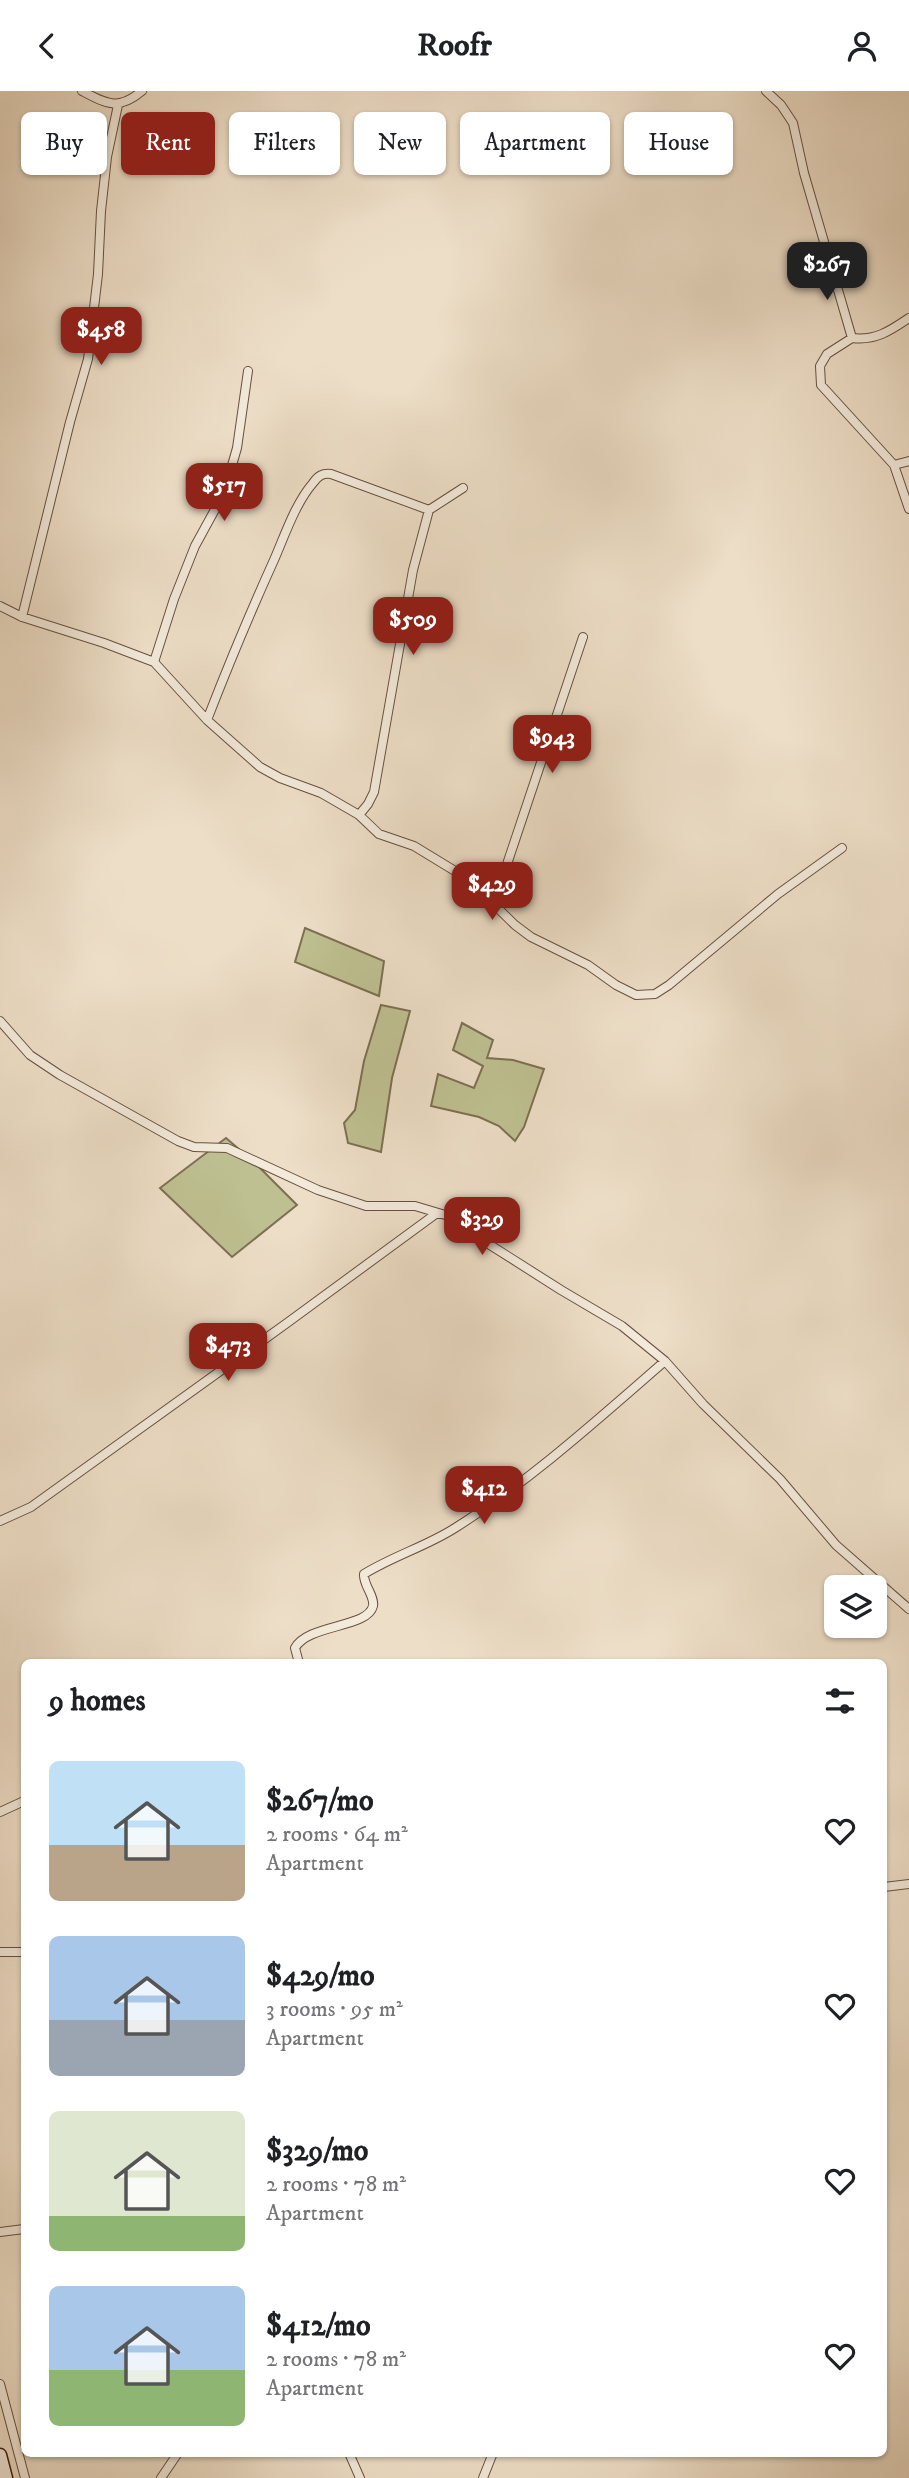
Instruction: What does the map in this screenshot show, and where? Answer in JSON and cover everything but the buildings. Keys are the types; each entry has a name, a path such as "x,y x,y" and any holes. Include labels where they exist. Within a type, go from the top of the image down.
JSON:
{"street":[{"path":"82,91 107,104 118,105 142,91"},
{"path":"766,91 781,105 793,123 804,173 852,338"},
{"path":"22,617 88,359 107,157 118,105"},
{"path":"909,318 879,336 866,340 852,338 827,354 820,366 821,385 894,465 909,509"},
{"path":"154,663 174,599 195,546 224,493 237,448 248,371"},
{"path":"894,465 909,461"},
{"path":"207,720 236,645 274,561 308,489 317,478 323,473 331,474 429,510"},
{"path":"359,815 374,792 413,570 429,510 463,488"},
{"path":"0,606 22,617 104,643 154,663 207,720 260,767 280,778 321,793 359,815 379,834 414,846 455,871 531,937 588,965 616,985 636,995 655,994 669,985 778,894 842,848"},
{"path":"494,903 583,637"},
{"path":"0,1021 30,1055 40,1062 178,1141 194,1147 227,1148 318,1190 366,1206 415,1206 452,1217 487,1243 622,1326 664,1361 703,1405 780,1479 836,1545 909,1609"},
{"path":"0,1521 31,1507 437,1213"},
{"path":"298,1659 295,1648 299,1642 317,1632 353,1622 368,1613 373,1602 363,1579 365,1574 452,1530 501,1498 562,1450 664,1361"},
{"path":"0,1812 21,1802"},
{"path":"887,1887 909,1884"},
{"path":"0,1952 21,1952"},
{"path":"0,2232 21,2229"},
{"path":"0,2384 25,2478"},
{"path":"0,2455 6,2478"},
{"path":"161,2478 175,2457"},
{"path":"351,2457 360,2478"},
{"path":"482,2478 491,2457"}],"green space":[{"path":"305,928 384,961 379,996 295,962"},
{"path":"381,1005 410,1011 392,1078 381,1152 348,1143 344,1123 355,1110 364,1061"},
{"path":"462,1023 493,1040 487,1058 513,1060 544,1069 524,1127 515,1141 499,1126 479,1117 431,1106 438,1074 474,1088 483,1066 453,1050"},
{"path":"226,1138 297,1205 232,1257 160,1188"}]}
